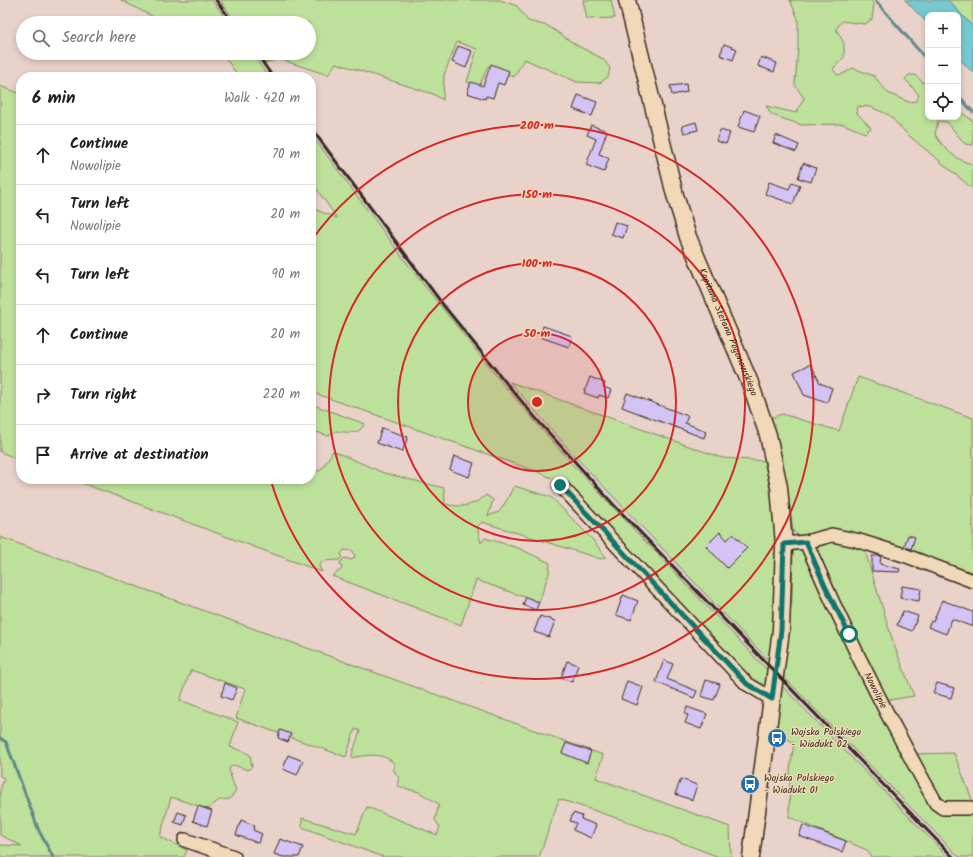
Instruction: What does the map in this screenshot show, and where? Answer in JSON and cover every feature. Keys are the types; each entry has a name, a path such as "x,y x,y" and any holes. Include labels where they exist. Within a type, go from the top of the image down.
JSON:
{"main road":[{"name":"Kapitana Stefana Pogonowskiego","path":"627,0 675,195 688,237 750,384 768,435 779,487 784,544 781,630 751,857"}],"street":[{"path":"560,485 747,684 772,699"},
{"path":"784,544 806,542 832,535 856,540 904,555 973,581"},
{"name":"Nowolipie","path":"806,542 825,586 896,730 936,803 943,808 970,808"},
{"path":"185,840 234,857"}],"shaded area":[{"path":"212,0 220,0 231,16 224,16"},
{"path":"256,60 263,60 272,72 265,72"},
{"path":"316,131 390,230 510,382 572,453 768,660 763,664 765,666 764,667 572,464 501,382 412,270 316,141"},
{"path":"786,679 959,857 948,857 783,687 788,682"}],"green space":[{"path":"121,0 212,0 224,16 152,16"},
{"path":"220,0 500,0 517,6 528,21 548,26 578,46 603,59 610,68 608,77 600,83 577,82 524,59 514,77 488,66 479,87 467,82 477,49 457,42 444,75 443,100 433,94 336,63 328,75 282,60 316,60 316,16 231,16"},
{"path":"583,0 611,0 615,18 587,19"},
{"path":"790,0 870,0 874,4 872,19 865,24 842,21 836,29 844,43 844,57 833,69 837,75 843,74 853,68 874,76 888,93 908,102 916,101 919,95 905,79 909,75 915,75 925,84 925,120 961,120 961,112 973,121 973,145 965,144 947,122 938,121 935,134 942,144 956,157 973,164 973,189 907,134 889,115 871,107 858,106 857,113 871,128 865,133 843,124 802,125 772,115 766,106 796,113 804,98 795,85 798,48 798,19"},
{"path":"948,0 973,0 973,27 961,14 961,12 959,12"},
{"path":"227,60 256,60 265,72 235,72"},
{"path":"263,60 276,60 265,63"},
{"path":"0,86 16,92 16,458 0,452"},
{"path":"316,141 412,270 501,382 572,464 767,670 766,685 764,687 756,686 563,483 538,472 316,394 316,210 337,218 316,188"},
{"path":"858,377 973,418 973,577 860,535 894,645 914,696 877,702 911,754 954,753 973,802 973,857 959,857 783,676 792,597 793,549 808,538 802,535 799,536 793,531 784,474 771,418 782,414 839,431"},
{"path":"510,382 722,458 764,461 770,489 776,536 775,599 769,661 572,453"},
{"path":"316,406 365,424 356,432 336,431 328,436 316,432"},
{"path":"333,451 384,473 444,488 445,504 462,506 472,504 486,495 493,500 488,516 499,512 514,486 551,497 593,540 606,557 601,559 482,522 477,527 481,543 485,538 518,548 550,563 549,573 539,602 476,580 461,625 332,576 342,569 340,562 345,558 352,560 355,557 353,551 344,550 341,554 342,557 339,560 323,561 319,566 322,572 84,484 316,484 316,470 321,470"},
{"path":"0,537 603,755 596,778 730,827 731,857 719,857 623,820 559,799 539,857 383,857 302,827 302,818 356,834 367,807 437,835 440,827 435,820 439,804 419,792 397,786 399,778 394,771 394,763 384,757 374,755 351,758 360,731 355,729 346,757 236,718 245,689 191,670 180,700 238,722 230,747 250,755 252,766 248,770 234,765 229,768 236,790 230,799 219,800 208,809 171,797 160,837 187,850 184,857 0,857 0,845 22,846 0,835 0,791 4,778 0,776"},
{"path":"782,685 948,857 871,857 867,850 789,817 790,770 794,743 776,731"}],"water":[{"path":"905,0 948,0 959,12 925,12 925,21"},
{"path":"961,14 973,27 973,73 961,60"}],"building":[{"path":"724,44 737,49 733,60 720,55"},
{"path":"458,46 472,51 466,68 452,62"},
{"path":"761,57 777,63 774,72 758,66"},
{"path":"491,64 509,71 504,85 498,83 493,98 486,96 485,99 467,93 471,82 483,86"},
{"path":"686,84 687,92 672,95 670,86"},
{"path":"578,95 597,102 592,116 573,109"},
{"path":"744,110 760,116 754,132 738,127"},
{"path":"696,122 698,130 684,133 682,126"},
{"path":"591,125 607,131 599,154 609,158 604,172 586,165 596,139 587,135"},
{"path":"720,130 730,133 726,144 716,141"},
{"path":"776,135 799,145 796,152 773,143"},
{"path":"803,163 816,168 811,182 798,178"},
{"path":"769,182 789,189 792,182 800,185 793,204 765,194"},
{"path":"615,222 627,226 623,238 611,234"},
{"path":"543,326 572,336 569,347 540,337"},
{"path":"811,364 820,383 832,388 827,403 804,395 794,372"},
{"path":"590,377 605,383 604,387 611,390 608,398 599,395 598,398 584,393"},
{"path":"627,393 688,416 685,423 706,431 704,438 622,407"},
{"path":"382,428 408,437 402,452 377,443"},
{"path":"454,456 474,463 469,477 450,470"},
{"path":"720,532 727,540 733,534 747,548 727,568 706,546"},
{"path":"908,535 915,537 911,549 904,547"},
{"path":"872,556 881,556 880,564 900,569 899,572 872,571"},
{"path":"902,586 921,589 919,601 900,598"},
{"path":"623,595 638,601 631,620 616,615"},
{"path":"526,597 539,602 536,610 523,605"},
{"path":"942,600 973,612 973,627 952,619 946,634 928,627 931,621 933,622"},
{"path":"903,611 918,616 912,631 897,625"},
{"path":"540,616 555,621 549,637 534,632"},
{"path":"664,660 673,664 667,679 697,691 694,698 656,682"},
{"path":"567,661 578,665 572,682 561,678"},
{"path":"706,680 720,684 714,700 701,696"},
{"path":"627,681 643,687 637,705 621,699"},
{"path":"225,683 237,688 232,700 221,696"},
{"path":"937,683 954,688 951,698 933,693"},
{"path":"687,707 707,714 701,729 685,723 688,715 685,714"},
{"path":"280,730 291,734 288,742 278,738"},
{"path":"566,743 591,751 587,763 562,753"},
{"path":"288,755 303,761 297,775 283,769"},
{"path":"681,779 697,785 692,800 675,794"},
{"path":"198,806 212,811 207,826 193,821"},
{"path":"178,812 186,815 183,825 174,822"},
{"path":"573,813 582,816 581,819 596,825 591,838 573,830 576,823 570,821"},
{"path":"241,820 255,826 253,830 262,834 258,843 236,835"},
{"path":"803,825 846,841 842,852 799,836"},
{"path":"280,839 303,847 299,857 283,857 274,854"}],"waterway":[{"path":"875,0 925,58"},
{"path":"961,98 973,112"},
{"path":"0,738 6,742 39,831 53,857"}],"railway":[{"path":"216,0 228,16"},
{"path":"261,60 269,72"},
{"path":"316,135 444,306 540,423 613,504 953,857"}],"place":[{"name":"Wojska Polskiego - Wiadukt 02","path":"777,738"},
{"name":"Wojska Polskiego - Wiadukt 01","path":"750,784"}],"route":[{"path":"560,485 747,684 772,699 781,630 784,544 806,542 825,586 849,634"}]}
